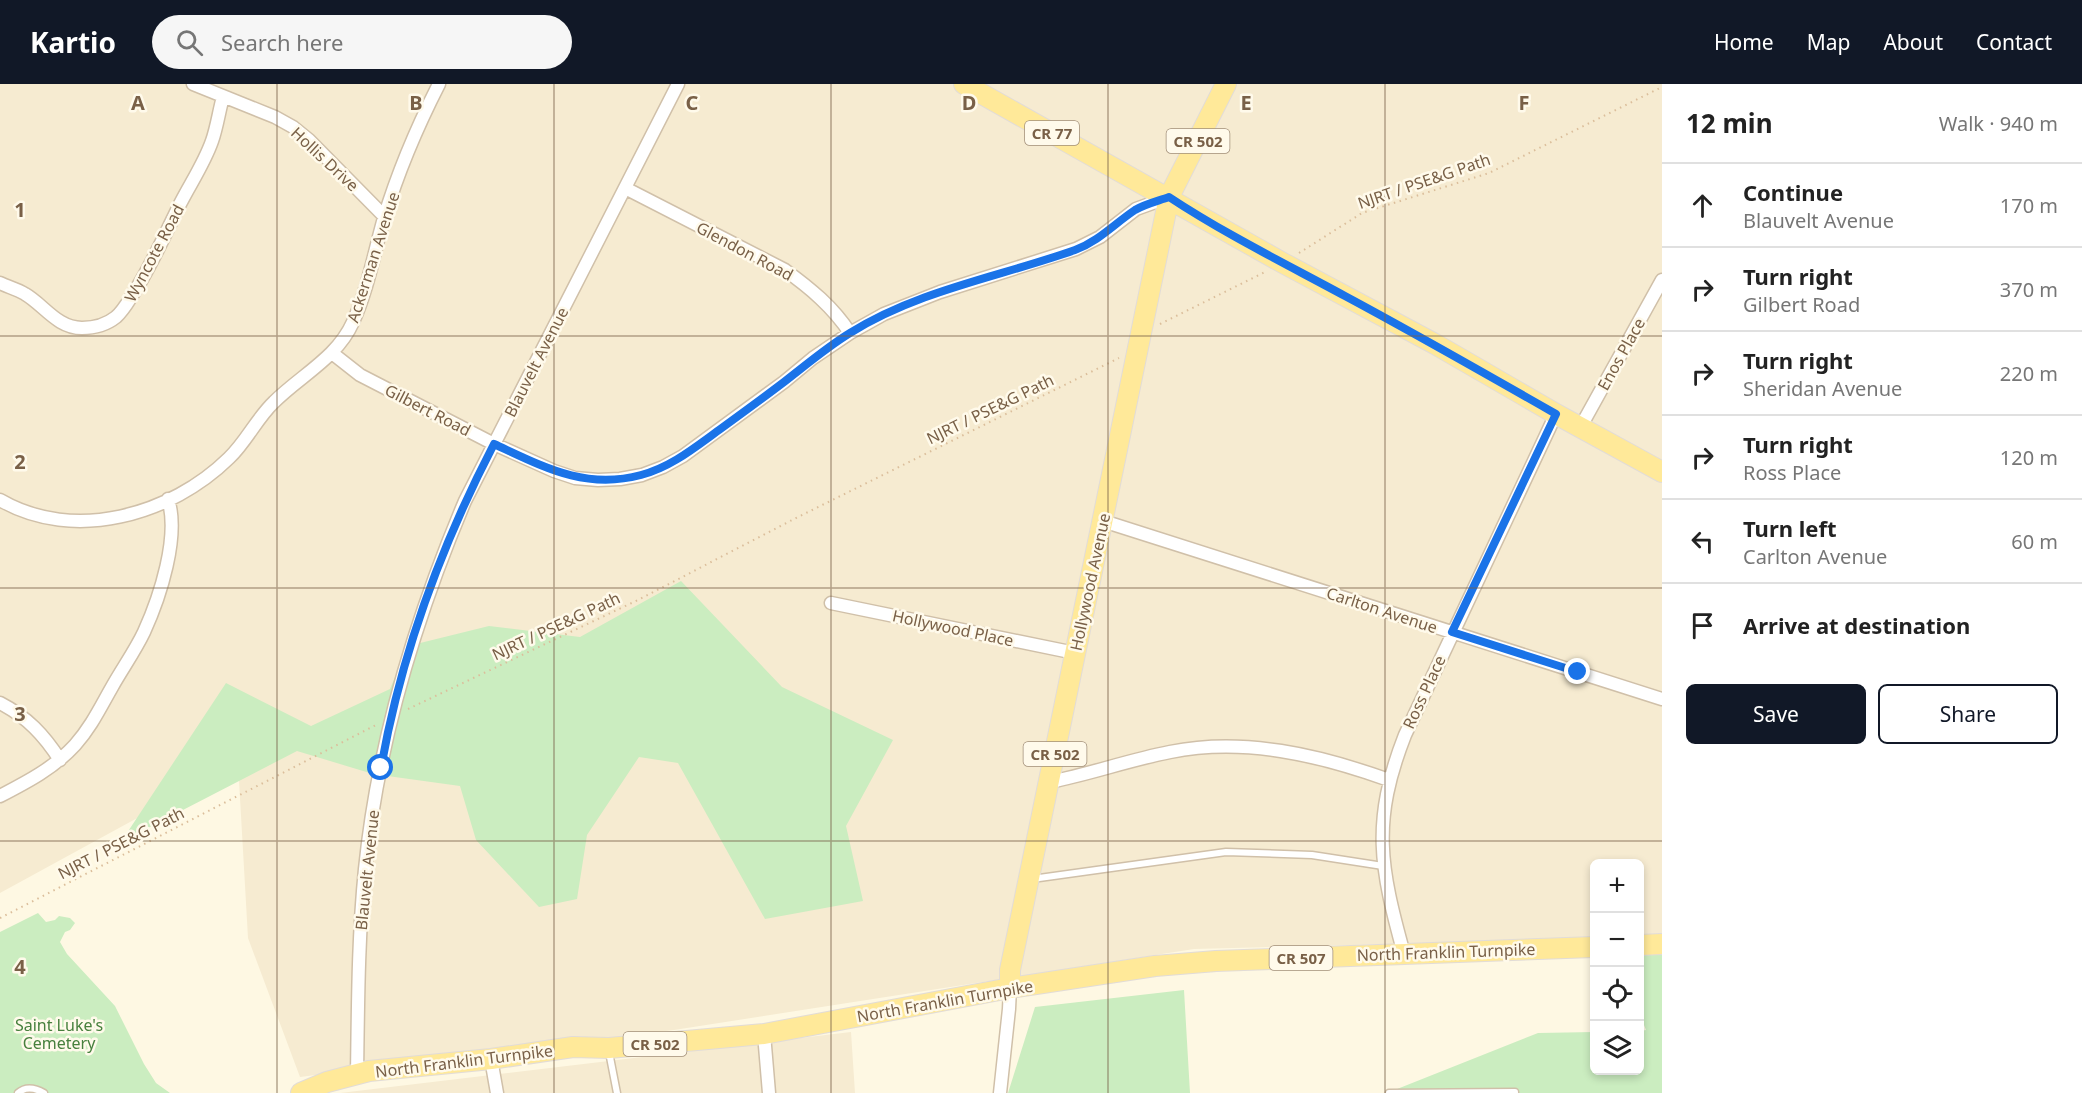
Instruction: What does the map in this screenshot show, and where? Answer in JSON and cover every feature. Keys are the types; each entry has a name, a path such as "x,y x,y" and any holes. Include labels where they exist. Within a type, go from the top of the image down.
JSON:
{"main road":[{"name":"CR 77","path":"964,84 1662,472"},
{"name":"Hollywood Avenue","path":"1010,988 1010,970 1169,197 1226,84"},
{"path":"1644,945 1662,944"},
{"name":"North Franklin Turnpike","path":"301,1093 327,1082 357,1074 401,1067 491,1059 573,1047 609,1048 764,1034 1010,988 1155,966 1216,961 1590,947"}],"street":[{"name":"Hollis Drive","path":"193,84 275,117 293,127 309,140 385,217"},
{"name":"Ackerman Avenue","path":"0,500 27,513 76,522 125,516 157,505 195,485 231,457 273,403 332,353 353,322 368,283 385,217 405,159 439,84"},
{"name":"Blauvelt Avenue","path":"357,1074 360,932 373,806 392,717 416,630 440,560 465,501 678,84"},
{"name":"Wyncote Road","path":"0,283 23,292 37,301 55,319 66,325 80,328 94,327 117,316 125,308 150,266 203,164 213,139 223,97"},
{"name":"Glendon Road","path":"625,188 785,270 807,285 825,302 850,333"},
{"name":"Gilbert Road","path":"332,353 360,375 494,444 554,471 598,480 642,475 683,456 813,358 884,314 918,299 1076,249 1100,237 1136,209 1169,197"},
{"name":"Enos Place","path":"1580,428 1662,280"},
{"name":"Ross Place","path":"1404,954 1389,899 1383,866 1383,811 1389,780 1405,735 1556,414"},
{"path":"0,796 39,775 60,760 92,724 144,631 156,599 166,565 172,525 172,511 168,499"},
{"name":"Carlton Avenue","path":"1103,521 1662,699"},
{"name":"Hollywood Place","path":"831,603 1075,653"},
{"path":"0,703 29,722 46,739 60,760"},
{"path":"1050,782 1172,751 1205,747 1241,747 1307,755 1357,768 1389,780"},
{"name":"Hollywood Avenue","path":"1000,1093 1010,988"},
{"path":"764,1034 770,1093"},
{"path":"491,1059 496,1093"}],"lane":[{"path":"1029,879 1226,852 1312,855 1383,866"},
{"path":"609,1048 617,1093"},
{"path":"18,1093 25,1088 31,1088 44,1093"},
{"path":"1389,1093 1515,1092"}],"path":[{"name":"NJRT / PSE&G Path","path":"1294,256 1362,213 1488,173 1662,87"},
{"path":"1154,327 1270,269"},
{"name":"NJRT / PSE&G Path","path":"0,918 392,717 638,600 1123,356"}],"shaded area":[{"path":"0,84 1662,84 1662,936 1644,937 1644,859 1590,859 1590,939 1194,949 674,1030 300,1077 248,938 238,763 0,893"},
{"path":"851,1032 855,1093 340,1093"}],"green space":[{"path":"681,581 782,687 893,740 846,826 863,901 765,919 678,763 639,757 587,835 577,899 539,907 476,840 460,786 373,774 297,751 121,842 226,683 311,726 390,689 408,646 489,626 580,637"},
{"name":"Saint Luke's Cemetery","path":"38,913 46,922 55,920 59,916 70,918 75,923 70,930 65,932 60,942 67,954 115,1006 156,1083 170,1093 0,1093 0,932"},
{"path":"1662,952 1662,1093 1387,1093 1538,1033 1590,1032 1590,1075 1644,1075 1644,1030 1646,1030 1644,1025 1644,953"},
{"path":"1184,990 1190,1093 1008,1093 1035,1007"}],"route":[{"path":"381,768 400,681 419,620 440,560 465,501 494,444 554,471 575,477 598,480 642,475 683,456 813,358 884,314 918,299 1076,249 1100,237 1136,209 1169,197 1189,211 1435,344 1556,414 1452,632 1578,672"}]}
